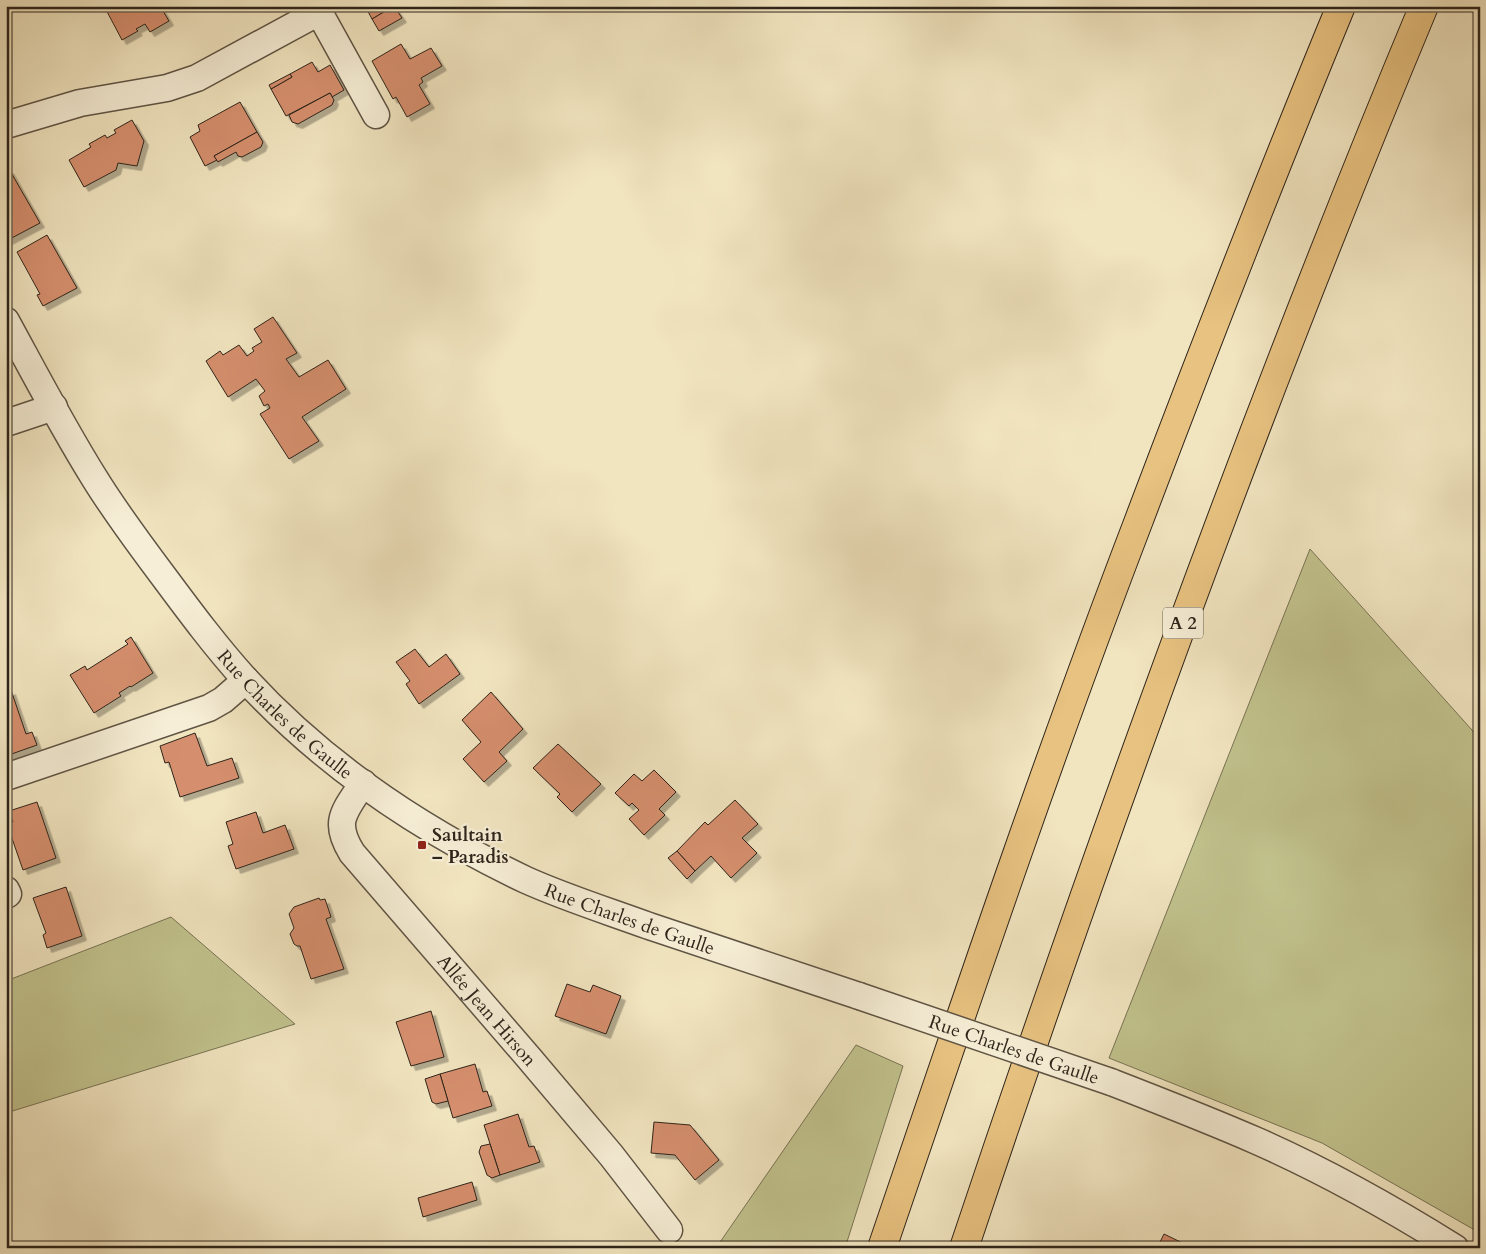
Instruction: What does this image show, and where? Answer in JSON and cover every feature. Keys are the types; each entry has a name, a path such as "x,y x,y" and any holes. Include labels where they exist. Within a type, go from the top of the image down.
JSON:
{"highway":[{"path":"882,1248 985,946 1131,540 1208,339 1341,6"},
{"name":"A 2","path":"964,1248 1112,819 1205,564 1322,257 1424,6"},
{"path":"982,1248 1005,1125"}],"street":[{"path":"6,125 80,103 167,88 197,78 319,12 376,115"},
{"name":"Rue Charles de Gaulle","path":"6,320 82,458 109,501 191,613 246,680 301,733 363,783 456,844 548,889 696,942 1111,1082 1208,1120 1298,1160 1359,1191 1455,1248"},
{"path":"6,423 54,407"},
{"path":"6,777 210,708 223,700 246,680"},
{"name":"Allée Jean Hirson","path":"363,783 341,820 340,829 352,853 611,1155 669,1230"}],"green space":[{"path":"1310,549 1480,739 1480,1233 1322,1143 1109,1058"},
{"path":"171,917 295,1024 6,1113 6,981"},
{"path":"856,1045 903,1066 845,1248 716,1248"}],"building":[{"path":"104,6 160,6 169,21 150,32 145,24 136,29 138,31 122,40"},
{"path":"365,6 394,6 372,19"},
{"path":"394,6 402,18 379,31 372,19"},
{"path":"401,44 410,59 431,48 442,66 421,78 423,82 419,85 430,104 407,117 396,97 393,99 372,61"},
{"path":"312,62 318,72 330,65 344,90 332,97 330,93 286,116 271,89 292,77 290,74"},
{"path":"290,74 292,77 271,89 269,85"},
{"path":"330,93 334,100 332,105 298,124 292,122 289,115"},
{"path":"240,102 257,132 214,156 217,160 205,166 190,137 200,131 198,125"},
{"path":"132,120 144,141 137,166 118,163 116,170 84,187 69,160 91,147 89,144 105,135 107,138 116,133 114,130"},
{"path":"257,132 263,142 261,147 242,157 238,156 236,152 218,162 214,156"},
{"path":"9,169 40,223 6,241 6,171"},
{"path":"47,235 77,288 43,306 37,295 40,294 17,252"},
{"path":"273,317 297,353 286,359 299,377 328,360 346,389 302,417 319,441 289,459 260,414 270,408 268,404 264,406 259,396 265,391 256,379 228,397 206,361 220,351 223,355 239,345 247,356 254,351 252,348 262,342 254,329"},
{"path":"131,637 153,673 119,693 121,696 94,713 70,675 85,666 87,670 128,644 125,641"},
{"path":"415,649 429,667 446,654 460,674 419,704 406,684 410,681 396,662"},
{"path":"11,690 26,734 32,732 37,745 6,756 6,692"},
{"path":"491,692 523,729 499,752 507,761 484,782 463,759 481,742 462,720"},
{"path":"195,733 207,766 232,758 239,778 180,797 169,762 165,763 160,746"},
{"path":"558,744 601,784 572,812 557,797 560,794 533,768"},
{"path":"654,770 676,792 659,809 665,815 644,835 629,819 639,810 632,803 629,806 615,793 634,774 642,781"},
{"path":"735,800 758,824 742,838 757,853 731,878 711,856 695,871 677,851 705,822 708,825"},
{"path":"37,802 56,858 23,870 7,824 13,822 9,811"},
{"path":"256,812 263,833 285,825 294,849 236,869 228,846 233,844 226,822"},
{"path":"677,851 695,871 687,879 668,858"},
{"path":"66,887 82,936 47,948 43,935 46,933 33,898"},
{"path":"319,898 320,900 325,899 331,917 326,919 344,969 311,979 300,946 294,944 290,934 294,928 289,914 294,907"},
{"path":"567,984 590,992 593,985 621,996 606,1034 555,1016"},
{"path":"431,1011 444,1057 411,1066 396,1022"},
{"path":"475,1064 483,1092 487,1091 492,1106 453,1118 440,1074"},
{"path":"440,1074 448,1101 436,1104 432,1102 425,1079"},
{"path":"518,1114 529,1147 534,1146 540,1162 500,1175 484,1125"},
{"path":"654,1122 690,1125 719,1160 695,1180 675,1155 651,1153"},
{"path":"490,1144 500,1175 492,1178 487,1175 479,1152 481,1146"},
{"path":"472,1182 477,1200 423,1217 418,1198"},
{"path":"1164,1234 1193,1248 1157,1248"}],"place":[{"name":"Saultain – Paradis","path":"422,845"}]}
